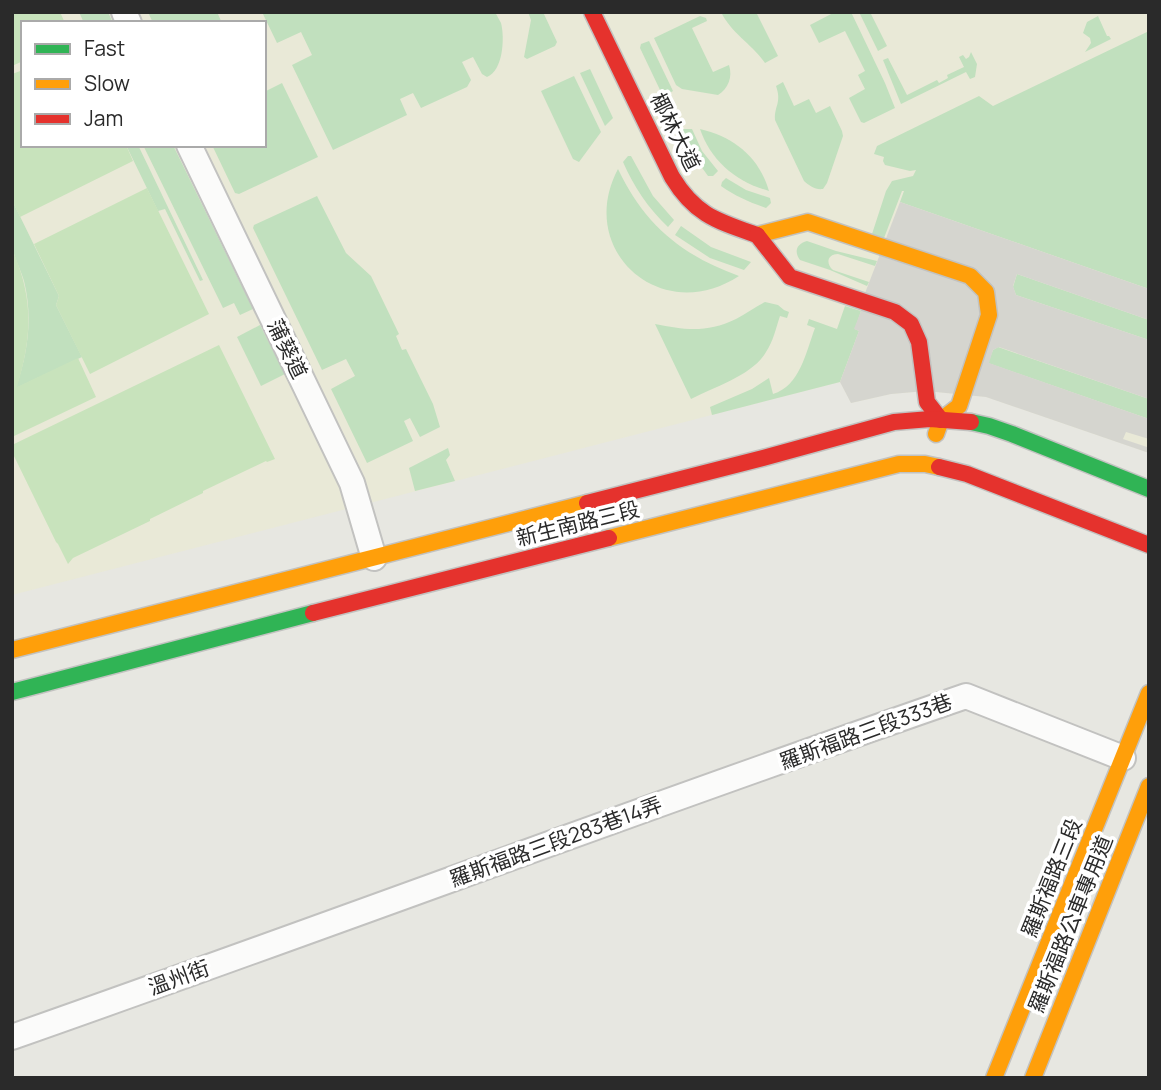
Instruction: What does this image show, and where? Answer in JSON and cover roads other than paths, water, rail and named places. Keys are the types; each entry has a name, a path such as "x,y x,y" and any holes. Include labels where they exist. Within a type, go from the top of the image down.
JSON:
{"main road":[{"name":"椰林大道","path":"593,12 673,177 686,198 702,212 720,222 757,235"},
{"path":"925,464 941,420 959,406 989,315 986,292 970,276 808,222 757,235 790,277 895,312 911,324 919,342 927,402 941,420"},
{"name":"新生南路三段","path":"12,650 894,422 941,420 990,426 1149,489"},
{"name":"新生南路三段","path":"12,692 899,464 925,464 967,474 1149,545"},
{"name":"羅斯福路三段","path":"994,1078 1137,774 1149,693"},
{"name":"羅斯福路公車專用道","path":"1018,1078 1137,774"},
{"name":"羅斯福路公車專用道","path":"1033,1078 1137,774"},
{"path":"1047,1078 1149,825"}],"street":[{"name":"蒲葵道","path":"190,147 352,483 374,558"},
{"name":"羅斯福路三段333巷","path":"766,767 967,696 1137,774"},
{"name":"羅斯福路三段283巷14弄","path":"346,917 766,767"},
{"name":"溫州街","path":"12,1037 346,917"}]}
